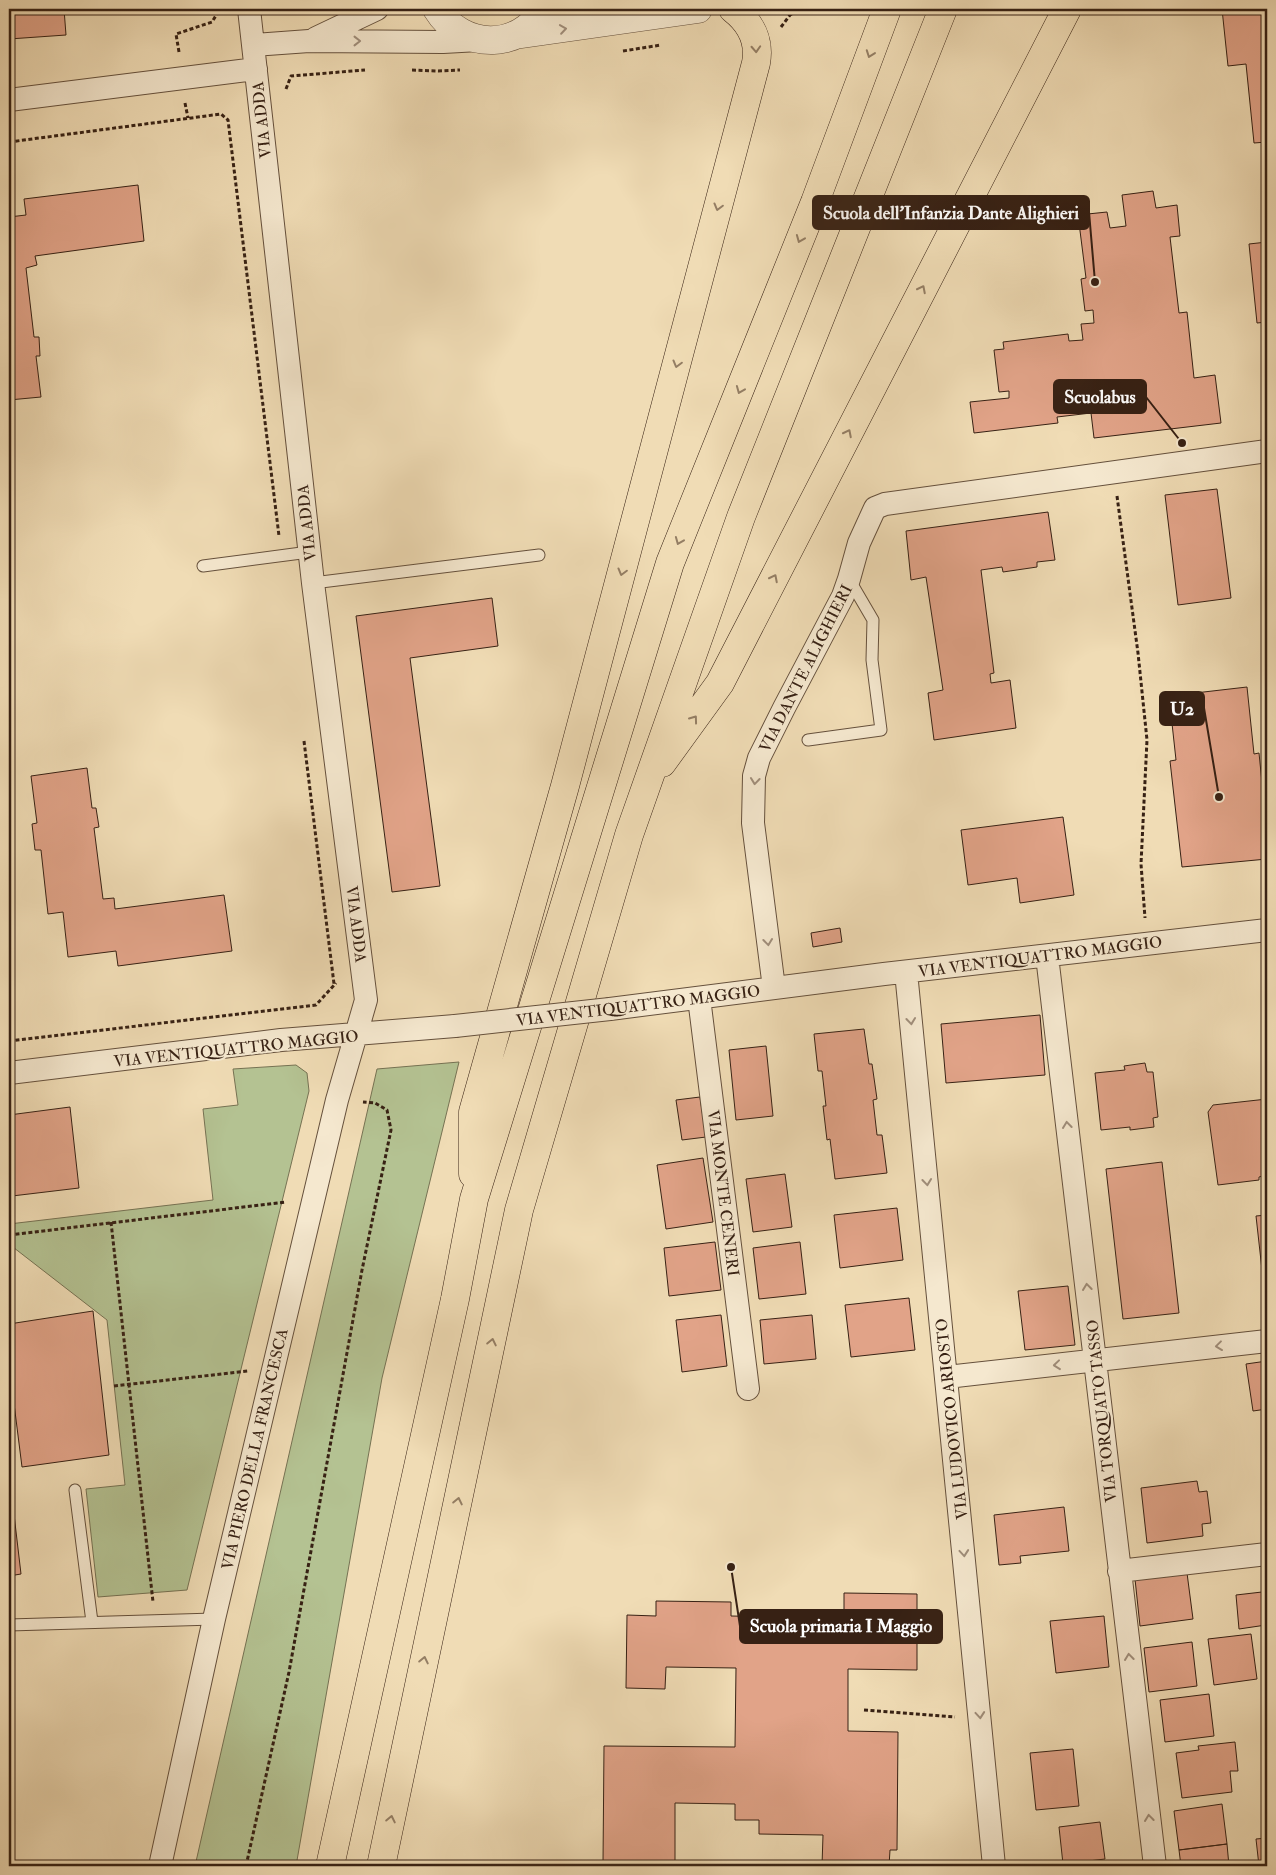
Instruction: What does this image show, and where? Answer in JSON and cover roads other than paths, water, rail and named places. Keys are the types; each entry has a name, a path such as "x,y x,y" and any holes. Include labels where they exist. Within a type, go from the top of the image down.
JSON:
{"highway":[{"path":"474,1199 473,1112 568,777 756,63 757,47 753,33 740,14 733,9"},
{"path":"330,1866 453,1309 474,1199 670,563 815,202 887,9"},
{"path":"381,1866 519,1210 629,835 741,517 943,9"},
{"path":"645,786 720,683 1064,10"}],"street":[{"name":"VIA ADDA","path":"249,9 309,552 364,978 366,1000 356,1035"},
{"path":"309,41 377,9"},
{"path":"437,9 442,18 452,28 478,40"},
{"path":"515,35 536,21 544,9"},
{"path":"253,46 309,41 443,42 503,39 515,35 698,9"},
{"path":"9,100 256,69"},
{"name":"VIA DANTE ALIGHIERI","path":"774,988 753,824 754,776 759,758 843,596 850,579 859,543 875,508 885,504 1114,474 1267,451"},
{"name":"VIA VENTIQUATTRO MAGGIO","path":"9,1073 281,1040 456,1026 610,1009 1267,930"},
{"name":"VIA TORQUATO TASSO","path":"1047,956 1155,1866"},
{"name":"VIA LUDOVICO ARIOSTO","path":"906,972 994,1866"},
{"name":"VIA MONTE CENERI","path":"699,998 748,1389"},
{"name":"VIA PIERO DELLA FRANCESCA","path":"160,1866 214,1620 337,1100 356,1035"},
{"path":"947,1377 1267,1341"},
{"path":"1119,1571 1267,1554"}],"lane":[{"path":"202,566 309,552"},
{"path":"313,583 539,555"},
{"path":"808,740 881,730 872,660 874,624 871,614 850,579"},
{"path":"75,1490 92,1622"},
{"path":"9,1624 214,1620"}],"place":[{"name":"Scuola dell'Infanzia Dante Alighieri","path":"1095,282"},
{"name":"Scuolabus","path":"1182,443"},
{"name":"U2","path":"1219,797"},
{"name":"Scuola primaria I Maggio","path":"731,1567"}]}
